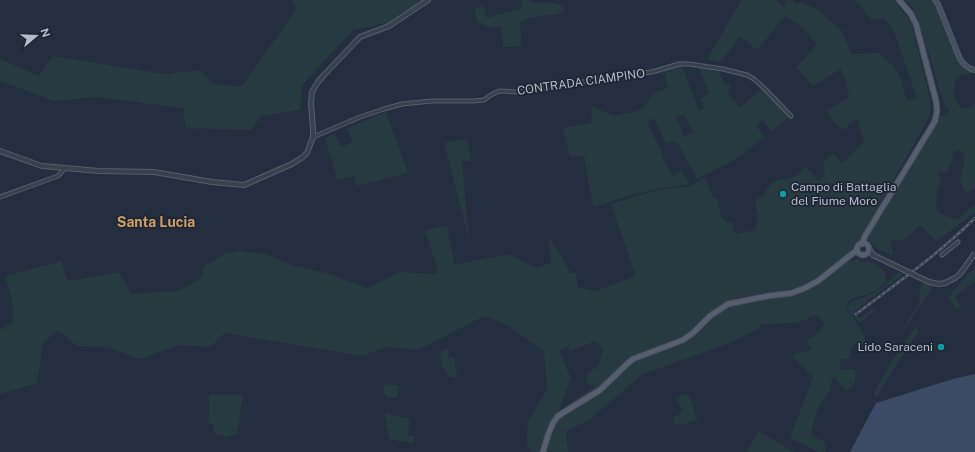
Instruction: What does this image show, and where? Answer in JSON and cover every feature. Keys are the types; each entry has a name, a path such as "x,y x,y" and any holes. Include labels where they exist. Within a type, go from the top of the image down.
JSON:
{"main road":[{"path":"543,452 553,423 558,416 600,390 633,359 683,340 693,333 710,316 728,304 792,293 818,281 849,257 868,252 865,245 865,236 935,121 937,111 936,101 916,24 912,14 899,0"},
{"path":"935,0 944,18 960,59 968,67 975,70"},
{"path":"861,253 859,245 865,245"}],"street":[{"path":"0,151 42,166 99,171 154,172 212,182 244,184 297,161 307,153 313,137 311,103 312,92 318,82 334,63 360,37 389,26 428,0"},
{"name":"CONTRADA CIAMPINO","path":"313,137 366,115 402,104 432,101 484,100 499,91 517,92 539,90 562,84 652,72 679,64 723,69 747,75 765,89 791,116"},
{"path":"0,197 58,176 65,168"},
{"path":"942,255 958,242"},
{"path":"865,245 873,255"},
{"path":"861,253 873,255 926,280 939,284 950,281 960,274 975,252"}],"green space":[{"path":"292,0 424,0 392,22 353,30 302,85 300,110 261,116 251,130 186,128 183,108 96,97 54,101 0,81 0,59 39,76 53,56 165,74 200,70 213,84 241,87 296,10"},
{"path":"521,0 531,0 532,3 554,3 563,6 564,13 529,18 520,22 522,46 503,47 501,26 488,28 477,22 475,9 483,5 487,18 523,8"},
{"path":"741,0 777,0 784,8 786,1 792,0 797,4 802,2 818,10 841,30 852,54 879,53 899,74 907,100 917,99 895,34 885,19 871,19 855,0 893,0 911,23 930,99 930,114 865,230 861,243 856,249 808,284 791,290 767,292 728,302 709,314 698,327 703,328 710,320 727,309 737,305 802,293 818,284 836,269 857,258 860,262 872,262 883,270 886,281 881,288 850,300 846,306 849,313 858,324 866,345 854,344 852,346 849,359 843,359 840,362 839,369 855,369 854,385 846,390 833,375 830,390 819,406 812,428 812,436 824,441 826,445 825,452 819,452 790,438 813,377 792,356 811,349 807,341 820,331 825,323 817,315 810,316 808,319 796,323 760,324 762,327 727,344 643,374 589,420 566,431 568,452 531,452 527,445 528,422 547,389 544,352 509,326 484,316 418,350 387,347 362,356 224,333 210,347 179,345 140,359 107,347 77,346 58,330 43,343 37,383 0,394 0,330 13,322 12,300 5,276 61,261 68,281 119,272 131,294 178,291 201,278 204,266 224,254 239,251 266,254 295,266 330,274 367,288 399,272 434,274 438,272 425,230 447,225 455,266 509,254 536,268 551,263 548,235 571,273 576,273 578,288 596,291 636,276 611,204 655,191 670,188 689,187 705,177 714,199 718,198 719,208 723,219 729,223 732,222 735,234 755,230 758,217 755,203 757,198 763,196 772,183 781,179 789,179 793,177 806,166 818,181 825,175 823,163 832,153 842,163 864,142 857,119 847,126 848,128 845,130 834,122 826,111 849,97 841,69 813,86 796,67 817,45 807,32 785,16 757,50 740,36 721,62 707,60","holes":["595,341 603,349 599,364 587,375 587,383 595,386 559,411 571,377 560,351 569,345 568,352"]},
{"path":"905,0 933,0 941,15 960,64 972,73 963,75 957,79 954,86 954,94 956,102 962,109 971,107 975,103 975,188 969,192 965,192 960,180 964,164 964,156 961,150 955,151 947,173 939,171 938,176 942,178 937,194 937,211 949,217 958,219 975,205 975,213 936,241 920,225 906,239 891,241 893,256 875,246 868,237 938,116 946,115 949,111 944,104 918,18 913,8"},
{"path":"682,66 699,111 704,108 700,99 709,93 698,66 718,69 719,74 725,84 731,85 728,93 740,108 762,88 789,117 772,131 762,120 756,126 765,137 733,161 697,179 679,145 675,142 666,143 654,118 647,122 662,153 663,159 673,176 681,170 690,184 653,190 593,207 584,156 570,157 563,128 591,123 592,107 616,116 641,110 654,93 668,87 664,70","holes":["684,114 693,132 684,136 676,117"]},
{"path":"386,112 408,173 357,186 354,176 337,180 325,138 335,134 341,147 353,142 347,128"},
{"path":"467,139 471,161 462,161 469,240 444,143"},
{"path":"975,267 975,281 955,297 961,307 957,310 948,299"},
{"path":"899,272 904,274 854,311 860,318 872,309 876,312 872,313 861,322 852,316 848,308 850,303 880,289"},
{"path":"922,283 933,287 905,329 901,332 919,303"},
{"path":"916,328 918,329 917,334 899,360 876,399 874,393 891,362 910,334"},
{"path":"448,349 449,358 454,357 457,378 450,377 442,367 440,354 442,351"},
{"path":"384,384 399,386 397,397 390,398 386,395 384,391"},
{"path":"209,395 243,395 237,434 227,437 213,433 214,424 208,424"},
{"path":"683,395 690,397 697,420 681,425 673,422 674,417 683,411 677,400"},
{"path":"385,413 410,419 408,436 415,436 413,443 389,439"},
{"path":"758,431 794,452 747,452"}],"water":[{"path":"975,374 975,452 850,452 876,403 953,379"}],"railway":[{"path":"856,314 932,256 975,218"}],"place":[{"name":"Campo di Battaglia del Fiume Moro","path":"783,194"},
{"name":"Lido Saraceni","path":"941,347"}],"district":[{"name":"Santa Lucia","path":"156,222"}]}
